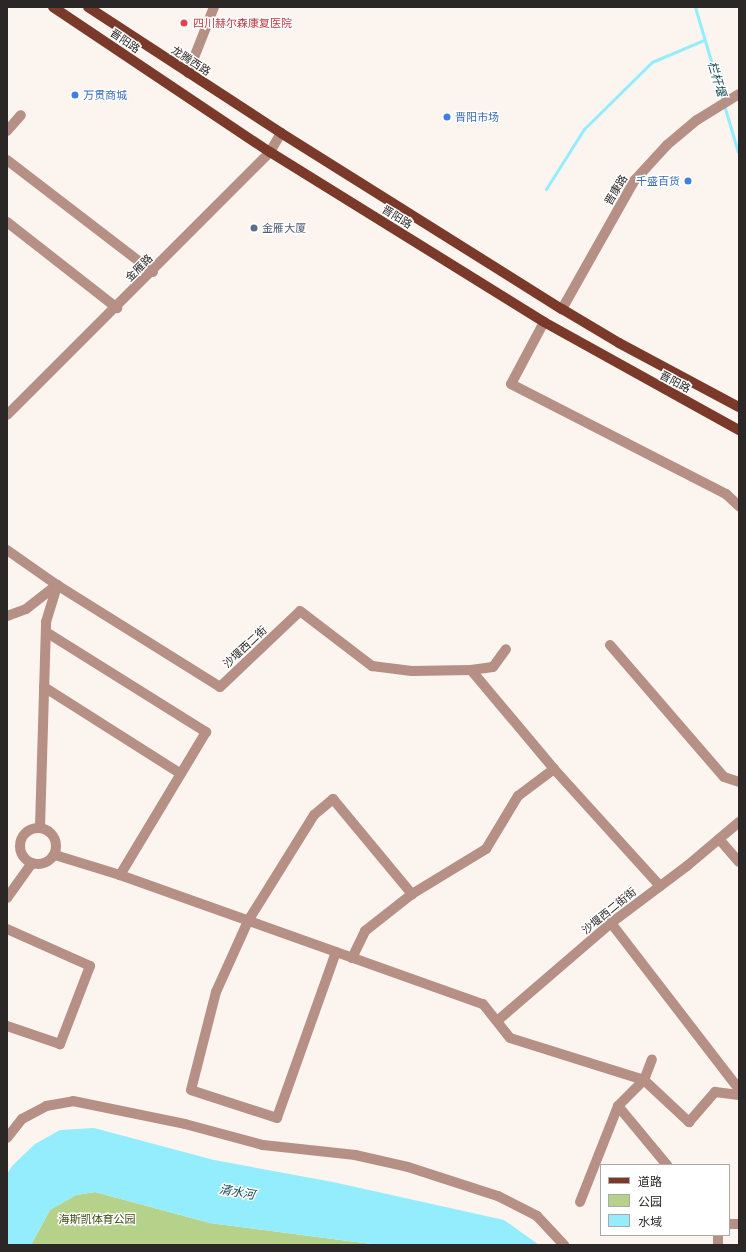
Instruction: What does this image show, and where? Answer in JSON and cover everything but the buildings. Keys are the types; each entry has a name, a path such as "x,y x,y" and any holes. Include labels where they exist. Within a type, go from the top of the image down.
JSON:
{"main road":[{"name":"晋阳路","path":"53,7 270,152 544,322 739,430"},
{"name":"龙腾西路","path":"88,7 281,133"},
{"name":"晋阳路","path":"281,133 619,343 739,406"}],"street":[{"path":"188,73 214,7"},
{"name":"晋康路","path":"562,308 634,181 667,145 716,108 738,95"},
{"path":"7,131 21,115"},
{"name":"金雁路","path":"7,415 152,272 270,152 281,133"},
{"path":"7,160 152,272"},
{"path":"7,222 116,308"},
{"path":"544,322 511,384 726,494 739,506"},
{"name":"沙堰西二街","path":"7,550 57,585 220,687 300,611 372,666 412,671 471,670 493,667 506,649"},
{"path":"7,616 26,609 57,585"},
{"path":"40,827 46,622 57,585"},
{"path":"46,632 206,732 120,875"},
{"path":"610,645 724,777 739,782"},
{"path":"471,670 554,769 660,886"},
{"path":"44,687 181,774"},
{"path":"352,958 365,931 412,894 486,849 518,796 554,769"},
{"path":"336,952 277,1118 203,1096 191,1090 216,992 248,921 314,815 333,799 412,894"},
{"name":"沙堰西二街街","path":"497,1021 611,923 660,886 739,822"},
{"path":"40,827 50,831 56,839 55,855 47,862 32,863 21,852 20,842 30,829 40,827"},
{"path":"719,839 739,862"},
{"path":"55,855 120,875 483,1004 510,1038 644,1080 689,1122 715,1092 739,1095"},
{"path":"7,898 32,863"},
{"path":"611,923 739,1089"},
{"path":"7,929 90,966 60,1044 7,1026"},
{"path":"580,1202 618,1106 644,1080 652,1059"},
{"path":"7,1138 22,1119 34,1112 46,1106 73,1101 184,1124 263,1145 355,1155 408,1167 498,1196 537,1216 564,1245"},
{"path":"618,1106 666,1164"}],"green space":[{"name":"海斯凯体育公园","path":"95,1192 210,1223 379,1245 31,1245 50,1210 76,1195"}],"water":[{"name":"清水河","path":"94,1128 214,1160 333,1182 504,1220 539,1245 379,1245 210,1223 95,1192 76,1195 50,1210 31,1245 7,1245 7,1174 12,1166 35,1144 60,1130"}],"waterway":[{"name":"栏杆堰","path":"695,7 738,152"},
{"path":"546,189 584,129 652,62 704,40"}],"place":[{"name":"四川赫尔森康复医院","path":"184,23"},
{"name":"万贯商城","path":"75,95"},
{"name":"晋阳市场","path":"447,117"},
{"name":"千盛百货","path":"688,181"},
{"name":"金雁大厦","path":"254,228"}]}
